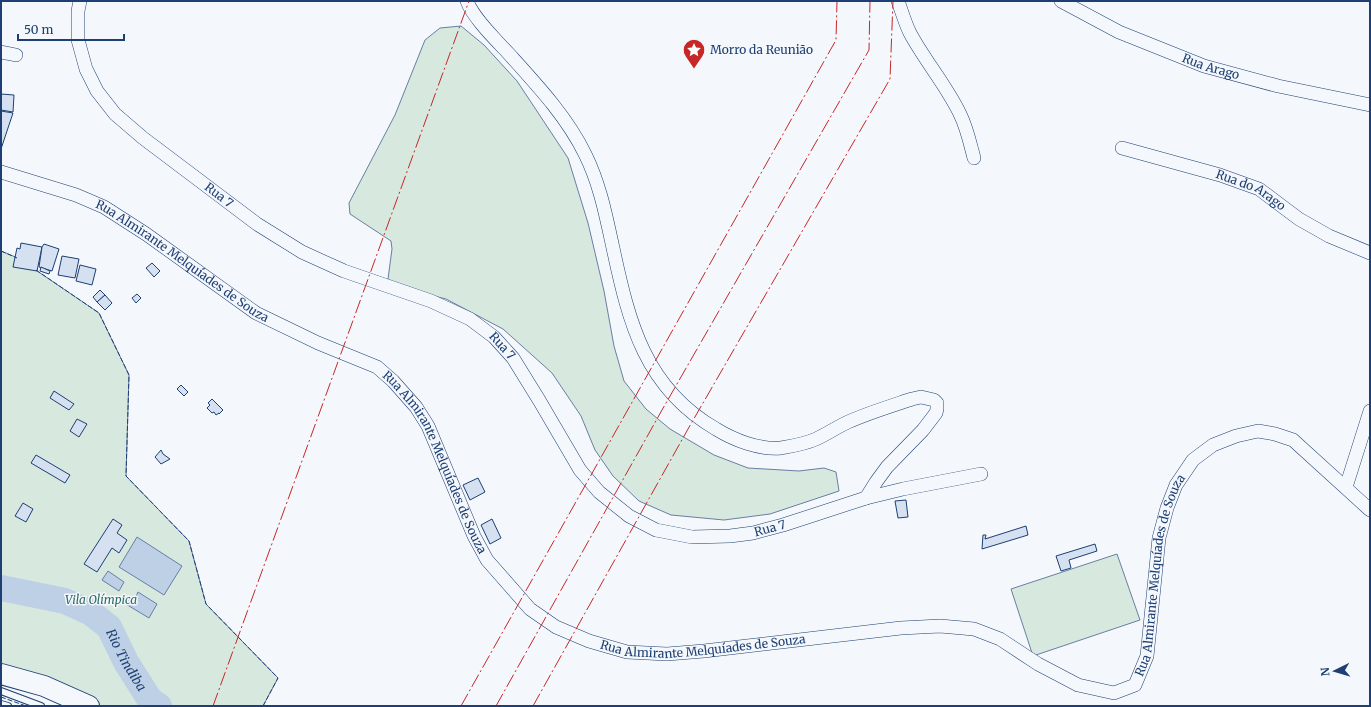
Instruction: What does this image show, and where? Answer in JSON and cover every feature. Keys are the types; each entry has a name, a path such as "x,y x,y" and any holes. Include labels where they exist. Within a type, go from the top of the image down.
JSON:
{"main road":[{"path":"1,674 44,686 89,706"}],"street":[{"name":"Rua 7","path":"80,1 78,11 78,40 86,69 97,91 115,114 143,138 258,224 302,252 344,270 431,302 470,319 494,337 513,358 580,470 599,492 629,516 656,530 692,537 730,536 753,533 783,525 866,498 903,489 982,474"},
{"path":"467,1 469,7 481,23 541,89 577,137 590,163 603,202 624,301 641,347 649,364 660,381 680,403 701,421 746,443 762,447 778,448 814,440 849,422 912,399 922,397 934,400 937,403 936,413 923,430 887,467 866,498"},
{"path":"898,1 909,32 946,87 961,115 968,133 974,158"},
{"name":"Rua Arago","path":"1061,1 1119,32 1204,66 1278,86 1370,105"},
{"path":"1,52 16,55"},
{"name":"Rua do Arago","path":"1122,148 1220,174 1259,189 1299,218 1329,236 1370,253"},
{"name":"Rua Almirante Melquíades de Souza","path":"1,172 76,195 104,207 146,234 256,313 318,343 377,367 393,381 416,407 428,426 474,536 487,560 508,585 530,609 556,627 589,641 628,652 674,654 901,628 940,626 967,628 974,629 1000,639 1038,664 1078,685 1114,693 1135,685 1147,656 1159,538 1166,508 1176,485 1193,460 1213,444 1236,436 1258,431 1275,434 1293,440 1370,510"},
{"path":"1346,487 1370,411"}],"lane":[{"path":"1,691 40,706"},
{"path":"1,704 8,706"}],"green space":[{"path":"461,26 484,45 517,81 568,158 588,223 604,291 614,346 624,381 646,409 670,429 714,455 748,468 799,471 824,468 836,472 839,491 770,514 724,520 671,515 639,501 613,476 595,450 581,416 552,373 503,329 446,299 398,287 388,279 392,249 391,241 350,214 349,203 395,115 425,40 440,28"},
{"name":"Vila Olímpica","path":"1,251 18,258 99,313 129,375 126,476 189,541 206,604 278,678 263,706 94,706 1,669"},
{"path":"1117,554 1140,620 1033,656 1011,589"}],"water":[{"path":"137,537 182,566 164,595 119,567"},
{"path":"108,571 124,582 119,591 102,580"},
{"path":"138,592 157,604 149,618 124,603 127,597 134,601"}],"building":[{"path":"1,94 14,95 13,112 1,110"},
{"path":"1,111 13,113 1,149"},
{"path":"21,243 42,247 37,271 13,267 17,248 20,249"},
{"path":"44,244 59,249 52,271 39,267 42,247"},
{"path":"62,256 79,259 75,278 58,275"},
{"path":"152,263 160,271 154,277 146,268"},
{"path":"80,265 96,269 92,285 76,281"},
{"path":"41,267 50,271 49,274 40,271"},
{"path":"100,290 105,295 97,302 93,297"},
{"path":"137,294 141,298 136,303 132,298"},
{"path":"105,295 112,303 105,310 97,302"},
{"path":"181,385 188,392 184,396 177,389"},
{"path":"54,391 74,404 69,410 50,398"},
{"path":"212,399 223,410 219,414 216,415 214,412 212,413 207,408 210,405 208,403"},
{"path":"77,419 87,424 79,437 70,431"},
{"path":"161,450 163,454 170,459 161,464 155,457"},
{"path":"36,455 70,475 65,483 31,463"},
{"path":"478,478 485,492 470,500 463,485"},
{"path":"906,500 908,517 898,518 895,501"},
{"path":"23,503 33,509 26,522 15,516"},
{"path":"113,519 122,525 117,533 127,540 119,553 112,548 97,572 84,564"},
{"path":"492,519 501,538 490,544 481,525"},
{"path":"1026,526 1028,535 982,549 983,535 986,535 985,539"},
{"path":"1095,544 1097,551 1069,560 1071,568 1061,571 1056,556"}],"waterway":[{"name":"Rio Tindiba","path":"1,588 65,601 91,613 109,627 126,662 150,700 159,706"}],"fence":[{"path":"1,251 17,258"},
{"path":"36,270 99,313 129,375 126,476 189,541 206,604 278,678 263,706"},
{"path":"1,697 26,706"}],"power":[{"path":"213,706 469,1"},
{"path":"461,706 836,40 837,1"},
{"path":"496,706 662,410 869,50 870,1"},
{"path":"533,706 688,429 890,79 893,1"}],"place":[{"name":"Morro da Reunião","path":"694,70"}]}
